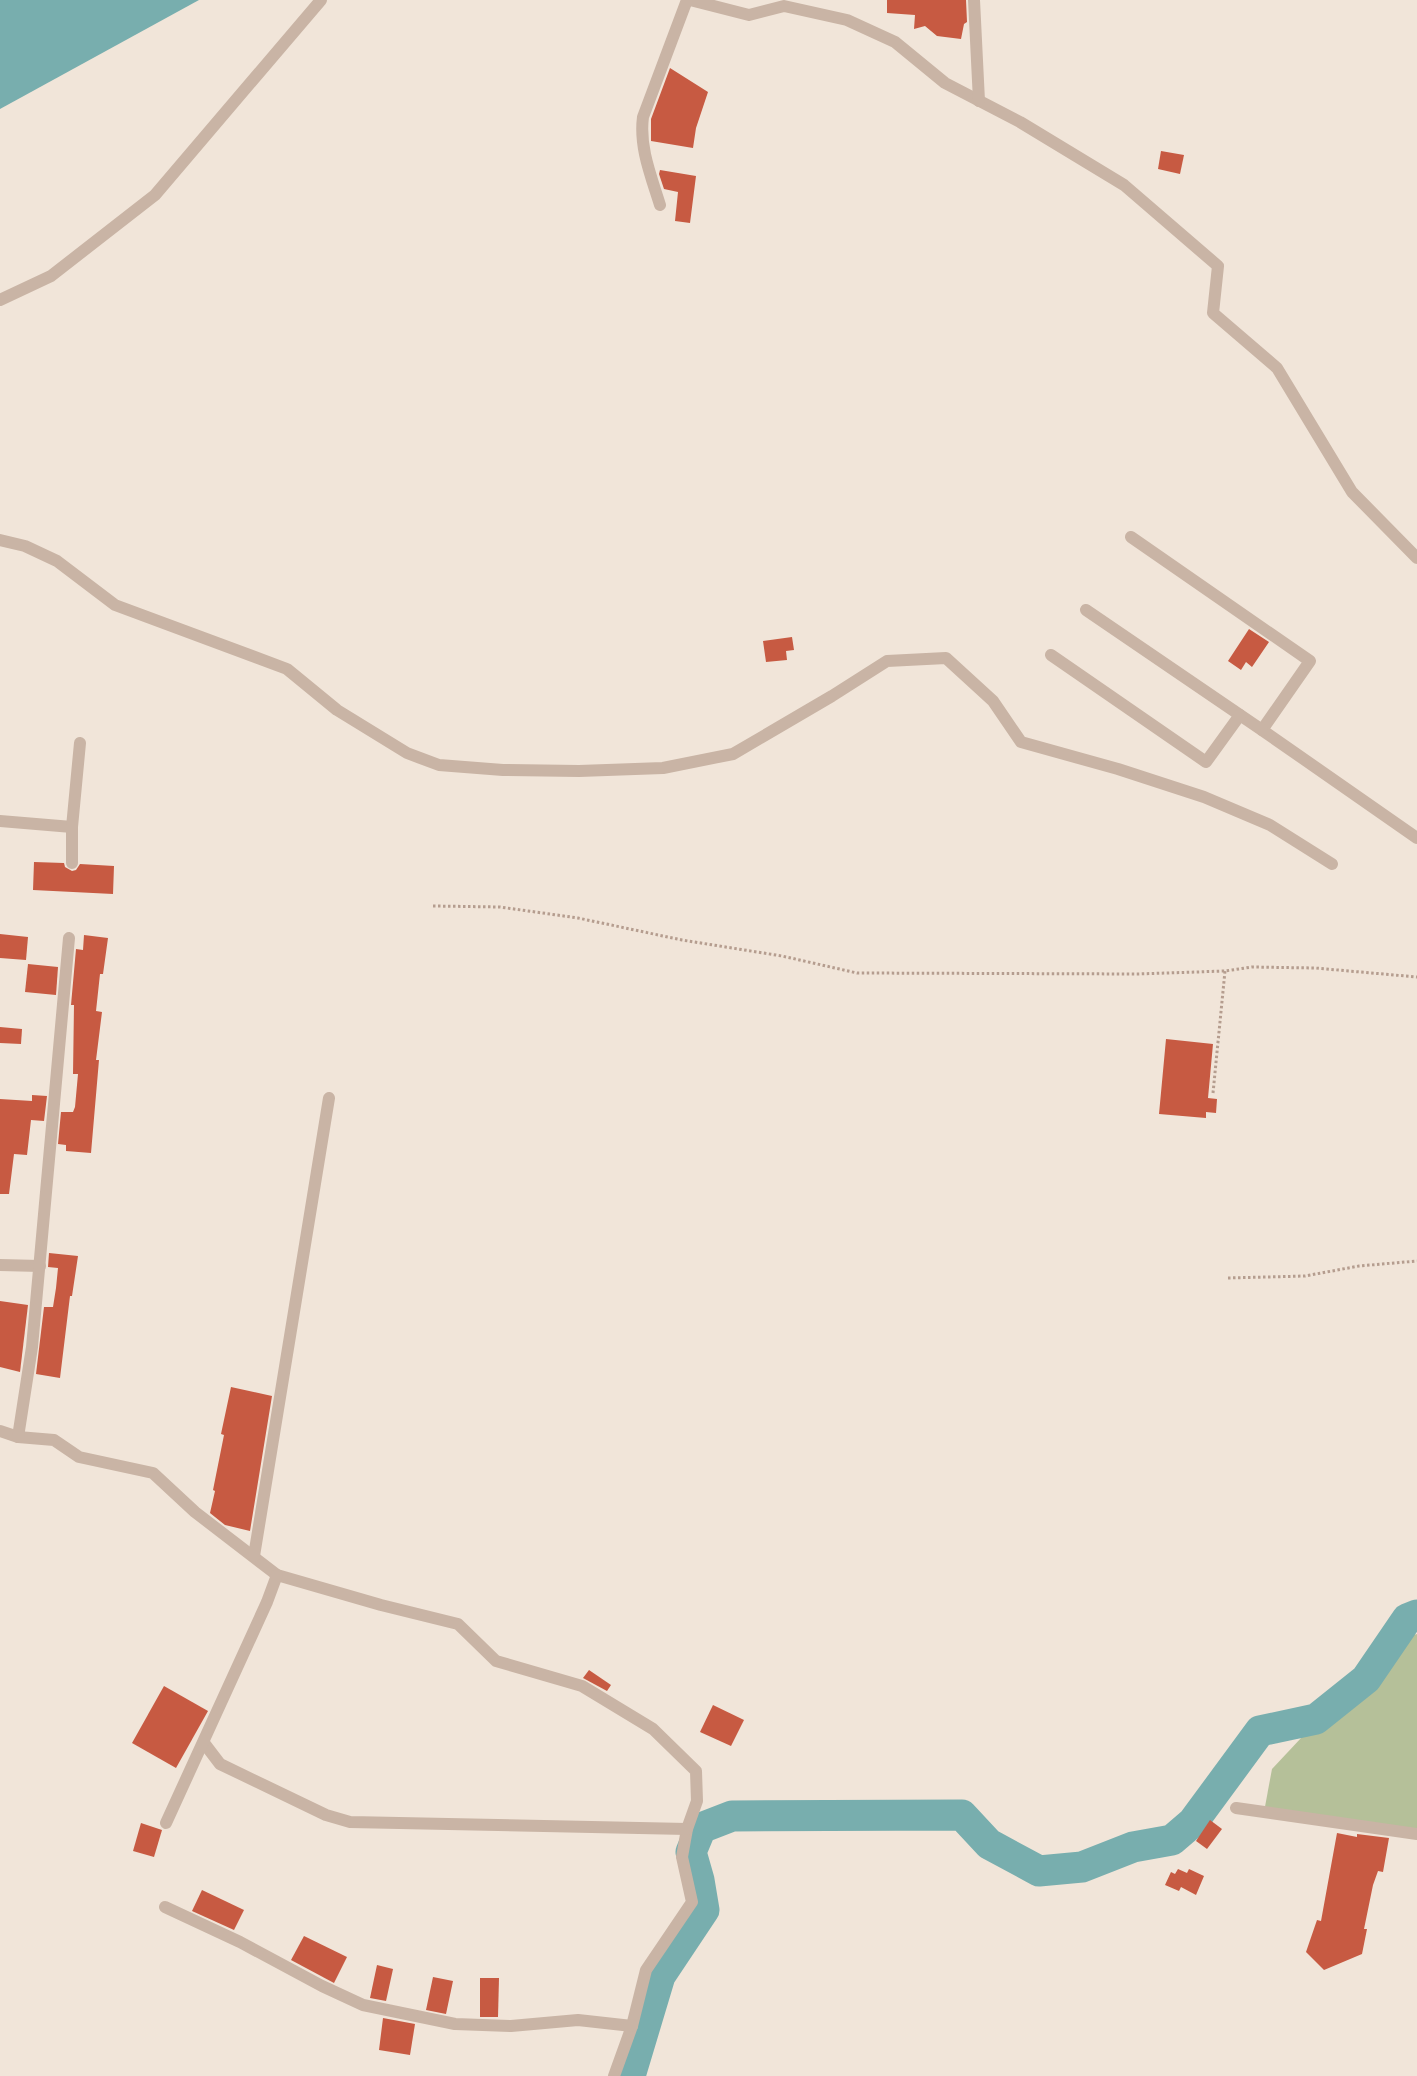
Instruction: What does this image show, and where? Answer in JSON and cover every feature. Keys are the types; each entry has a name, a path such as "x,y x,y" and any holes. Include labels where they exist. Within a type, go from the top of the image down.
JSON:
{"street":[{"path":"0,300 51,276 156,195 321,0"},
{"path":"660,205 644,152 641,134 643,117 688,0 749,15 784,6 847,20 895,42 945,83 1020,122 1124,185 1218,266 1213,313 1277,368 1352,492 1417,558"},
{"path":"974,0 979,101"},
{"path":"1131,536 1310,661 1262,730"},
{"path":"0,540 26,546 57,561 115,605 287,670 337,710 407,753 438,765 502,770 579,771 663,768 734,754 887,661 946,658 994,701 1021,742 1118,769 1204,797 1270,825 1332,864"},
{"path":"1086,610 1417,838"},
{"path":"1051,655 1206,762 1240,715"},
{"path":"72,862 72,827 80,743"},
{"path":"0,821 72,827"},
{"path":"18,1437 32,1347 69,938"},
{"path":"254,1556 328,1098"},
{"path":"0,1265 40,1266"},
{"path":"0,1431 18,1437 54,1440 79,1458 153,1473 195,1512 277,1575 381,1605 458,1624 496,1661 582,1686 653,1730 696,1771 696,1801 687,1829 682,1857 692,1902 646,1970 632,2026 614,2076"},
{"path":"166,1823 204,1743 267,1602 277,1575"},
{"path":"204,1743 220,1764 326,1815 350,1822 687,1829"},
{"path":"1236,1808 1417,1834"},
{"path":"165,1907 240,1942 322,1986 363,2005 464,2024 512,2026 578,2020 632,2026"}],"path":[{"path":"433,906 500,908 578,918 682,940 782,956 857,973 1127,974 1225,971 1252,967 1315,968 1417,977"},
{"path":"1213,1093 1225,971"},
{"path":"1228,1278 1305,1276 1359,1266 1417,1261"}],"green space":[{"path":"1417,1634 1417,1831 1264,1812 1272,1769 1391,1642"}],"water":[{"path":"0,0 199,0 0,109"}],"building":[{"path":"887,0 966,0 967,22 964,24 961,39 937,36 925,26 914,29 915,15 887,13"},
{"path":"670,68 708,92 696,128 693,148 651,141 651,119"},
{"path":"1161,151 1184,155 1180,174 1158,169"},
{"path":"660,170 696,176 690,223 675,221 678,192 664,189 659,174"},
{"path":"1249,629 1269,642 1252,667 1246,662 1241,670 1228,661"},
{"path":"792,637 794,650 786,651 787,660 766,662 763,641"},
{"path":"34,862 64,863 65,867 72,871 76,870 80,864 114,866 113,894 33,890"},
{"path":"0,934 28,937 26,960 0,958"},
{"path":"84,935 108,938 103,974 100,974 96,1011 102,1012 96,1060 99,1060 91,1153 66,1151 66,1145 58,1144 61,1112 73,1112 75,1107 78,1074 73,1074 74,1005 71,1005 76,949 83,950"},
{"path":"28,964 58,967 56,995 25,992"},
{"path":"0,1027 22,1029 21,1044 0,1043"},
{"path":"1166,1039 1213,1044 1208,1098 1217,1099 1216,1113 1206,1112 1206,1118 1159,1114"},
{"path":"32,1095 47,1096 44,1121 31,1120 27,1155 14,1154 9,1194 0,1194 0,1099 32,1101"},
{"path":"49,1253 78,1256 72,1296 70,1296 60,1378 36,1374 44,1307 53,1307 56,1288 58,1268 48,1267"},
{"path":"0,1301 28,1305 20,1372 0,1367"},
{"path":"231,1387 272,1396 250,1531 225,1525 210,1513 224,1435 221,1434"},
{"path":"589,1670 611,1685 607,1691 583,1678"},
{"path":"164,1686 208,1711 176,1768 132,1743"},
{"path":"713,1705 744,1720 731,1746 700,1732"},
{"path":"1210,1820 1222,1829 1207,1849 1196,1841"},
{"path":"141,1823 162,1830 154,1857 133,1851"},
{"path":"1337,1833 1357,1837 1357,1834 1389,1838 1383,1872 1378,1871 1373,1885 1364,1929 1367,1929 1362,1954 1324,1970 1306,1952 1317,1920 1321,1921"},
{"path":"1178,1869 1187,1873 1189,1869 1204,1876 1196,1895 1181,1887 1179,1891 1165,1885 1171,1872 1175,1874"},
{"path":"202,1890 244,1910 234,1930 192,1911"},
{"path":"304,1936 347,1957 334,1983 291,1960"},
{"path":"377,1965 393,1969 386,2001 370,1998"},
{"path":"433,1977 453,1981 446,2014 426,2010"},
{"path":"480,1978 499,1978 498,2017 480,2017"},
{"path":"383,2018 415,2024 410,2055 379,2050"}],"waterway":[{"path":"630,2076 660,1976 704,1910 699,1880 691,1852 701,1828 732,1816 962,1815 989,1844 1039,1871 1082,1867 1133,1847 1172,1840 1193,1822 1260,1731 1316,1719 1366,1679 1407,1619 1417,1615"}]}
